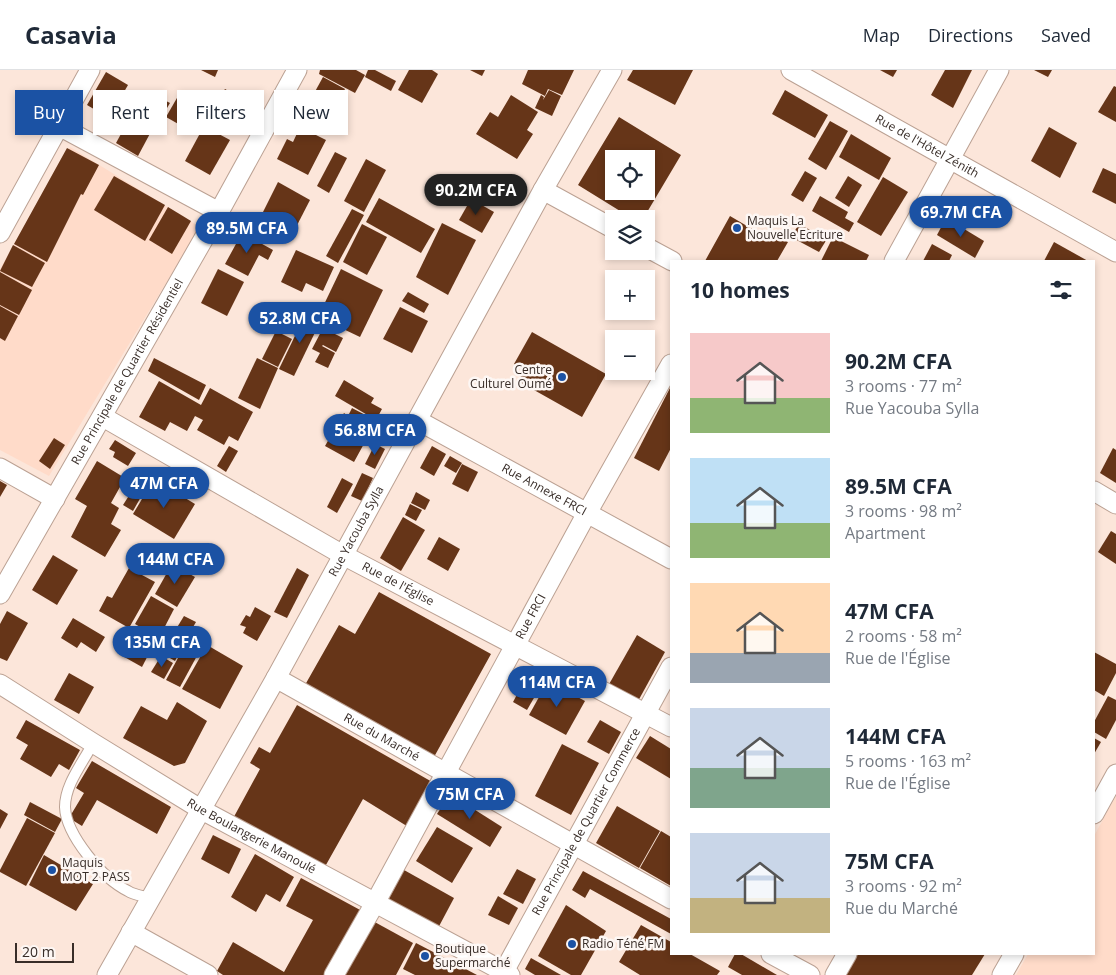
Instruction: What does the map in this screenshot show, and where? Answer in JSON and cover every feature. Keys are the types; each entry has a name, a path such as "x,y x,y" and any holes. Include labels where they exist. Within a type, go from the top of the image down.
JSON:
{"street":[{"path":"79,90 90,70"},
{"name":"Rue Principale de Quartier Résidentiel","path":"0,594 103,417 297,70"},
{"name":"Rue Yacouba Sylla","path":"107,975 276,678 543,190 612,70"},
{"name":"Rue de l'Hôtel Zénith","path":"791,70 1116,252"},
{"path":"895,260 1000,70"},
{"path":"0,233 55,135"},
{"path":"77,135 219,212"},
{"path":"543,190 605,224"},
{"path":"655,252 670,260"},
{"name":"Rue FRCI","path":"334,975 587,513 670,366"},
{"name":"Rue de l'Église","path":"103,417 343,555 670,726"},
{"name":"Rue Annexe FRCI","path":"417,420 670,558"},
{"path":"0,468 55,499"},
{"path":"1095,492 1116,504"},
{"name":"Rue Principale de Quartier Commerce","path":"505,974 670,670"},
{"name":"Rue du Marché","path":"276,678 670,898"},
{"name":"Rue Boulangerie Manoulé","path":"0,684 202,810 505,974"},
{"path":"1096,803 1116,774"},
{"path":"132,932 208,975"},
{"path":"773,955 810,975"},
{"path":"835,975 846,955"},
{"path":"1002,975 1013,955"}],"lane":[{"path":"93,743 71,782 65,806 69,826 80,846 110,878 127,891 150,898"}],"shaded area":[{"path":"70,147 200,227 49,476 0,450 0,269"},
{"path":"1116,796 1116,975 1016,975 1027,955 1095,955 1095,834"}],"building":[{"path":"201,70 218,70 215,77"},
{"path":"320,70 356,70 365,75 355,93 319,74"},
{"path":"368,70 375,70 396,81 391,91 365,77"},
{"path":"409,70 432,70 438,74 422,103 398,90"},
{"path":"470,70 485,70 482,76"},
{"path":"528,70 574,70 562,95 548,89 545,96 522,84"},
{"path":"633,70 693,70 675,105 627,80"},
{"path":"880,70 897,70 893,77"},
{"path":"945,70 972,70 953,108 931,95"},
{"path":"1034,70 1052,70 1048,77"},
{"path":"106,72 128,85 125,90 96,90"},
{"path":"323,77 345,89 344,90 316,90"},
{"path":"1114,86 1116,87 1116,122 1098,112"},
{"path":"549,90 561,96 552,116 535,108 541,95 544,97 543,100"},
{"path":"785,90 828,115 815,138 772,114"},
{"path":"93,95 93,109 87,105"},
{"path":"511,95 538,112 527,130 533,134 517,159 476,134 490,112 498,117"},
{"path":"177,98 177,123 167,118"},
{"path":"619,117 681,155 655,199 655,150 605,150 605,200 654,200 648,210 618,210 578,185"},
{"path":"830,121 848,131 826,170 808,159"},
{"path":"1049,127 1077,143 1060,178 1031,161"},
{"path":"851,134 891,158 879,180 839,157"},
{"path":"120,135 149,135 138,156 116,143"},
{"path":"199,135 221,135 230,140 210,175 185,161"},
{"path":"296,135 316,135 326,140 308,175 277,159 287,139 293,142"},
{"path":"67,148 99,165 83,195 81,194 47,262 14,244"},
{"path":"335,152 347,158 329,193 317,186"},
{"path":"366,159 386,170 364,212 344,201"},
{"path":"1103,168 1116,174 1116,204 1092,192"},
{"path":"805,171 817,178 803,202 791,195"},
{"path":"114,176 165,205 145,241 94,210"},
{"path":"848,176 862,185 849,207 835,198"},
{"path":"883,177 908,192 881,236 857,222"},
{"path":"278,182 310,200 292,235 260,218"},
{"path":"820,196 848,212 845,218 854,223 849,232 812,211"},
{"path":"379,198 435,229 421,253 366,222"},
{"path":"471,199 494,212 482,233 459,220"},
{"path":"168,207 191,221 172,254 149,240"},
{"path":"352,209 364,215 338,263 326,256"},
{"name":"Maquis La Nouvelle Ecriture","path":"730,216 771,240 774,234 788,242 778,260 706,260"},
{"path":"946,218 984,241 975,258 937,235"},
{"path":"442,223 476,240 448,295 416,277"},
{"path":"362,224 387,237 367,275 343,262"},
{"path":"799,224 827,239 819,252 791,237"},
{"path":"242,233 273,250 268,260 259,255 248,276 225,264"},
{"path":"833,237 869,255 866,260 822,260"},
{"path":"1054,242 1086,260 1045,260"},
{"path":"932,244 952,255 950,260 924,260"},
{"path":"13,245 45,263 32,287 0,271"},
{"path":"296,250 334,267 323,291 306,283 302,292 281,282"},
{"path":"218,269 244,282 227,316 201,303"},
{"path":"341,269 383,290 360,337 318,317"},
{"path":"0,272 32,290 19,315 0,305"},
{"path":"408,292 429,304 424,313 402,301"},
{"path":"0,306 18,316 5,341 0,338"},
{"path":"400,307 428,321 412,353 383,339"},
{"path":"306,313 321,320 294,376 279,369"},
{"path":"323,328 343,338 336,352 322,346 335,353 328,368 315,362 320,353 312,349"},
{"path":"276,331 292,339 278,367 262,359"},
{"name":"Centre Culturel Oumé","path":"532,332 605,373 605,376 582,417 518,381 525,370 514,364"},
{"path":"154,358 206,385 199,400 148,371"},
{"path":"257,358 278,368 260,409 238,398"},
{"path":"344,380 374,398 371,403 382,409 376,420 335,396"},
{"path":"159,381 201,405 210,388 253,412 238,441 229,436 224,445 197,430 203,420 195,416 187,431 170,422 165,431 139,417"},
{"path":"670,388 670,450 659,471 634,458"},
{"path":"352,408 375,420 354,462 325,446 344,413 348,416"},
{"path":"54,438 65,445 50,469 39,461"},
{"path":"115,440 136,453 128,466 113,457 115,452 109,449"},
{"path":"375,444 385,449 375,469 365,464"},
{"path":"229,446 238,451 226,472 217,466"},
{"path":"432,446 446,454 434,476 420,468"},
{"path":"1113,448 1116,450 1116,483 1100,473"},
{"path":"450,456 462,463 456,473 444,466"},
{"path":"97,461 125,478 111,503 119,508 111,524 121,530 105,557 71,537 87,506 75,499"},
{"path":"462,464 478,472 468,492 452,484"},
{"path":"362,473 373,478 362,501 351,496"},
{"path":"135,474 147,482 143,489 146,488 133,511 123,505 130,494 125,491"},
{"path":"342,478 353,484 337,513 327,507"},
{"path":"154,479 195,504 174,539 133,514"},
{"path":"0,481 7,485 0,497"},
{"path":"416,492 430,500 425,510 411,503"},
{"path":"410,504 422,510 416,521 405,515"},
{"path":"403,517 425,530 401,571 380,558"},
{"path":"1111,531 1116,534 1116,564 1098,552"},
{"path":"439,537 460,549 448,571 427,559"},
{"path":"53,555 78,570 57,605 32,590"},
{"path":"172,564 195,577 177,607 155,594"},
{"path":"129,568 155,582 129,628 99,611 107,596 112,598"},
{"path":"297,568 309,575 287,618 274,612"},
{"path":"379,592 491,654 434,757 305,685 339,625 355,634"},
{"path":"151,596 174,609 159,638 135,624"},
{"path":"255,607 271,616 257,641 243,633 246,627 240,625 246,615 250,617"},
{"path":"7,611 28,623 7,661 0,658 0,624"},
{"path":"184,616 196,622 185,641 173,634"},
{"path":"73,618 105,637 96,652 81,642 77,648 61,638"},
{"path":"134,626 157,638 142,667 119,654"},
{"path":"637,635 665,652 637,703 608,686"},
{"path":"173,636 184,644 175,661 163,654"},
{"path":"190,636 204,643 180,687 166,680"},
{"path":"207,645 243,666 220,709 182,689"},
{"path":"1095,653 1116,664 1116,673 1104,696 1095,691"},
{"path":"161,656 173,663 164,679 151,672"},
{"path":"69,673 94,687 79,714 54,700"},
{"path":"527,676 542,684 527,710 513,702"},
{"path":"548,681 585,701 566,735 529,715"},
{"path":"1108,696 1116,700 1116,720 1106,739 1095,733 1095,720"},
{"path":"177,702 207,721 185,763 174,766 123,738 141,706 167,720"},
{"path":"297,705 434,783 410,828 363,799 322,872 230,824 260,769 250,763 259,747 270,753"},
{"path":"26,720 80,750 69,770 59,764 51,777 20,759 28,745 16,738"},
{"path":"600,720 621,732 609,754 587,742"},
{"path":"650,736 670,748 670,778 636,758"},
{"path":"1095,739 1101,742 1095,752"},
{"path":"562,744 599,763 571,815 535,796"},
{"path":"92,761 171,807 157,834 97,800 82,826 69,818 84,793 76,788"},
{"path":"450,794 502,827 490,847 437,814"},
{"path":"30,802 62,819 55,832 24,815"},
{"path":"617,806 660,831 639,868 596,843"},
{"path":"0,809 8,814 0,829"},
{"path":"27,818 55,833 26,886 0,872 0,870"},
{"path":"437,827 473,848 452,883 416,861"},
{"path":"661,831 670,836 670,885 640,868"},
{"path":"213,835 241,849 229,874 201,859"},
{"path":"255,854 294,877 280,902 266,894 256,912 231,897"},
{"name":"Maquis MOT 2 PASS","path":"44,855 93,884 76,911 29,885"},
{"path":"517,869 536,879 523,904 503,894"},
{"path":"404,870 454,898 437,930 387,902"},
{"path":"583,871 670,918 670,933 590,889 585,898 572,890"},
{"path":"301,878 362,911 326,975 223,975 217,971 233,942 284,972 313,920 286,906"},
{"path":"498,896 518,908 509,925 488,915"},
{"name":"Radio Téné FM","path":"566,905 606,931 581,975 571,975 538,956"},
{"path":"371,920 413,943 396,975 341,975"},
{"path":"641,925 670,941 670,955 692,955 720,971 717,975 640,975 619,962"},
{"name":"Boutique Supermarché","path":"416,943 477,975 415,975 403,969"},
{"path":"734,955 743,955 777,975 742,975 728,967"},
{"path":"857,955 984,955 972,975 846,975"},
{"path":"531,958 561,975 535,975 525,969"}],"place":[{"name":"Maquis La Nouvelle Ecriture","path":"737,228"},
{"name":"Centre Culturel Oumé","path":"562,377"},
{"name":"Maquis MOT 2 PASS","path":"52,870"},
{"name":"Radio Téné FM","path":"572,944"},
{"name":"Boutique Supermarché","path":"425,956"}]}
